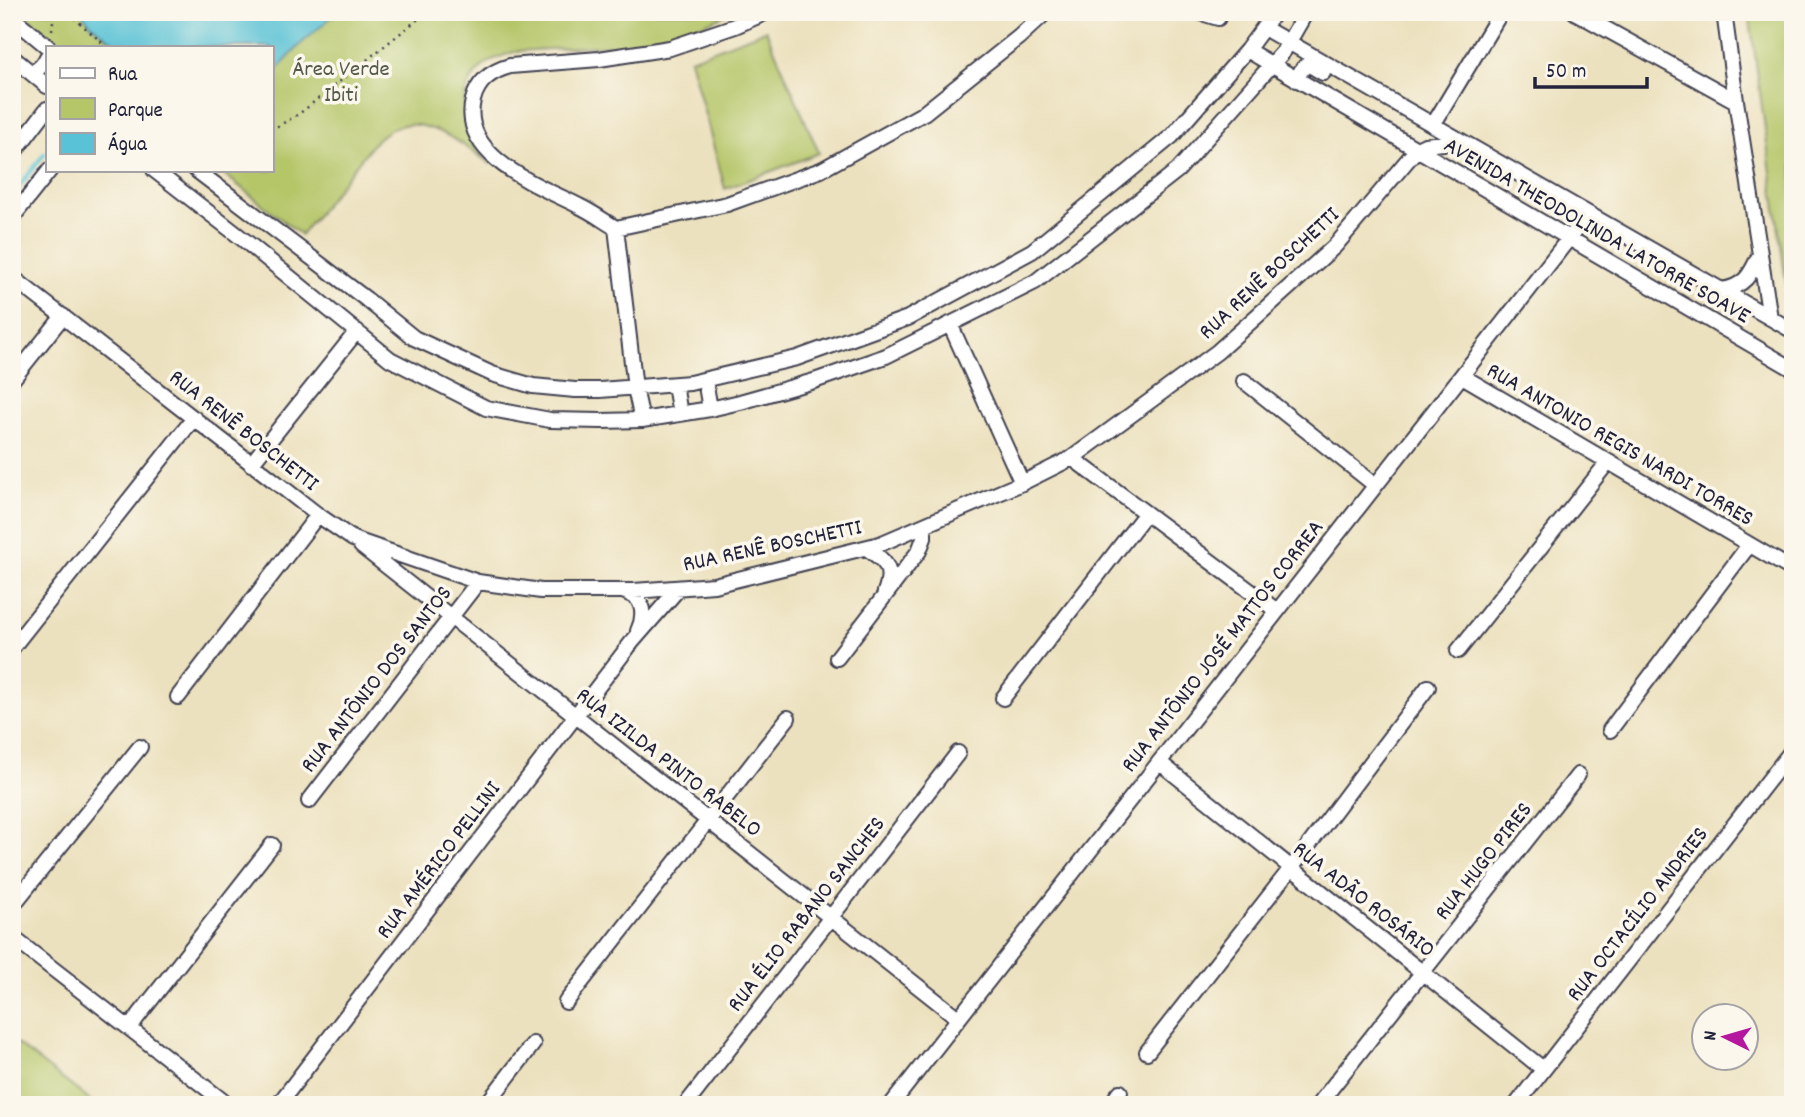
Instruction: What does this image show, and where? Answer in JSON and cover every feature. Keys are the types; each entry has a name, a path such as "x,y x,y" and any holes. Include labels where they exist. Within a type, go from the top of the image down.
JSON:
{"street":[{"path":"767,12 670,48 599,59 497,69 479,85 473,101 471,118 477,135 491,155 512,172 616,228 727,204 821,170 924,113 1046,12"},
{"path":"1198,12 1218,18"},
{"path":"199,172 414,338 492,374 533,386 575,390 675,385 797,358 908,318 1032,251 1172,136 1247,50 1275,12"},
{"path":"157,172 390,359 486,408 550,420 601,421 680,414 710,409 814,381 886,356 1035,282 1178,170 1271,64 1306,12"},
{"path":"1433,125 1501,12"},
{"path":"1575,12 1736,101"},
{"path":"1724,12 1770,318"},
{"path":"12,14 47,46"},
{"name":"AVENIDA THEODOLINDA LATORRE SOAVE","path":"1264,28 1793,331"},
{"name":"AVENIDA THEODOLINDA LATORRE SOAVE","path":"1247,50 1793,369"},
{"path":"12,57 46,85"},
{"path":"32,73 46,60"},
{"name":"AVENIDA THEODOLINDA LATORRE SOAVE","path":"1297,80 1299,73 1308,64 1381,105 1410,112"},
{"path":"1693,78 1714,79 1725,77 1732,72"},
{"path":"1223,78 1238,87 1244,95"},
{"path":"12,155 45,117"},
{"name":"AVENIDA THEODOLINDA LATORRE SOAVE","path":"1417,149 1425,145 1461,141"},
{"name":"RUA RENÊ BOSCHETTI","path":"12,277 251,464 353,539 478,582 541,592 625,592 714,585 880,544 1022,484 1072,458 1237,335 1335,246 1417,149"},
{"path":"12,218 48,172"},
{"path":"186,172 209,188 218,187"},
{"name":"RUA ANTÔNIO JOSÉ MATTOS CORREA","path":"891,1105 1588,214"},
{"path":"616,228 635,388 642,419"},
{"path":"1721,290 1743,282 1760,254"},
{"path":"12,380 63,316"},
{"path":"950,324 1022,484"},
{"path":"251,464 357,331"},
{"name":"RUA ANTONIO REGIS NARDI TORRES","path":"1462,376 1793,570"},
{"path":"705,380 710,409"},
{"path":"1244,381 1376,485"},
{"path":"675,385 680,414"},
{"path":"12,648 194,418"},
{"path":"1072,458 1277,611"},
{"path":"1458,651 1608,462"},
{"path":"1003,698 1146,513"},
{"path":"178,697 318,515"},
{"path":"837,658 919,551 925,538 923,526"},
{"name":"RUA IZILDA PINTO RABELO","path":"353,539 958,1018"},
{"path":"1610,730 1749,545"},
{"path":"866,548 886,564 890,580 884,597"},
{"name":"RUA ANTÔNIO DOS SANTOS","path":"309,801 478,582"},
{"name":"RUA AMÉRICO PELLINI","path":"278,1105 632,642 679,588"},
{"name":"RUA AMÉRICO PELLINI","path":"625,592 635,597 642,610 642,623 632,642"},
{"path":"1146,1052 1291,868 1428,687"},
{"path":"566,1002 788,718"},
{"path":"12,906 140,747"},
{"name":"RUA OCTACÍLIO ANDRIES","path":"1516,1105 1793,749"},
{"name":"RUA ÉLIO RABANO SANCHES","path":"688,1102 958,753"},
{"name":"RUA ADÃO ROSÁRIO","path":"1158,762 1543,1069"},
{"name":"RUA HUGO PIRES","path":"1318,1105 1578,775"},
{"path":"130,1028 272,845"},
{"path":"12,936 228,1105"},
{"path":"486,1105 533,1044"},
{"path":"1110,1105 1120,1092"}],"path":[{"path":"72,12 72,16 106,46"},
{"path":"273,129 299,114 427,12"}],"green space":[{"name":"Área Verde Ibiti","path":"24,12 732,12 692,29 626,44 518,51 490,61 470,82 464,106 469,138 476,150 491,164 438,131 414,125 399,126 371,146 301,235 222,172 273,172 273,46 63,46"},
{"path":"1749,12 1793,12 1793,314 1790,312"},
{"path":"766,30 819,153 725,189 690,59"},
{"path":"12,1040 96,1105 12,1105"}],"water":[{"path":"80,12 337,12 273,74 273,46 119,46"}],"waterway":[{"path":"12,196 45,153"}]}
